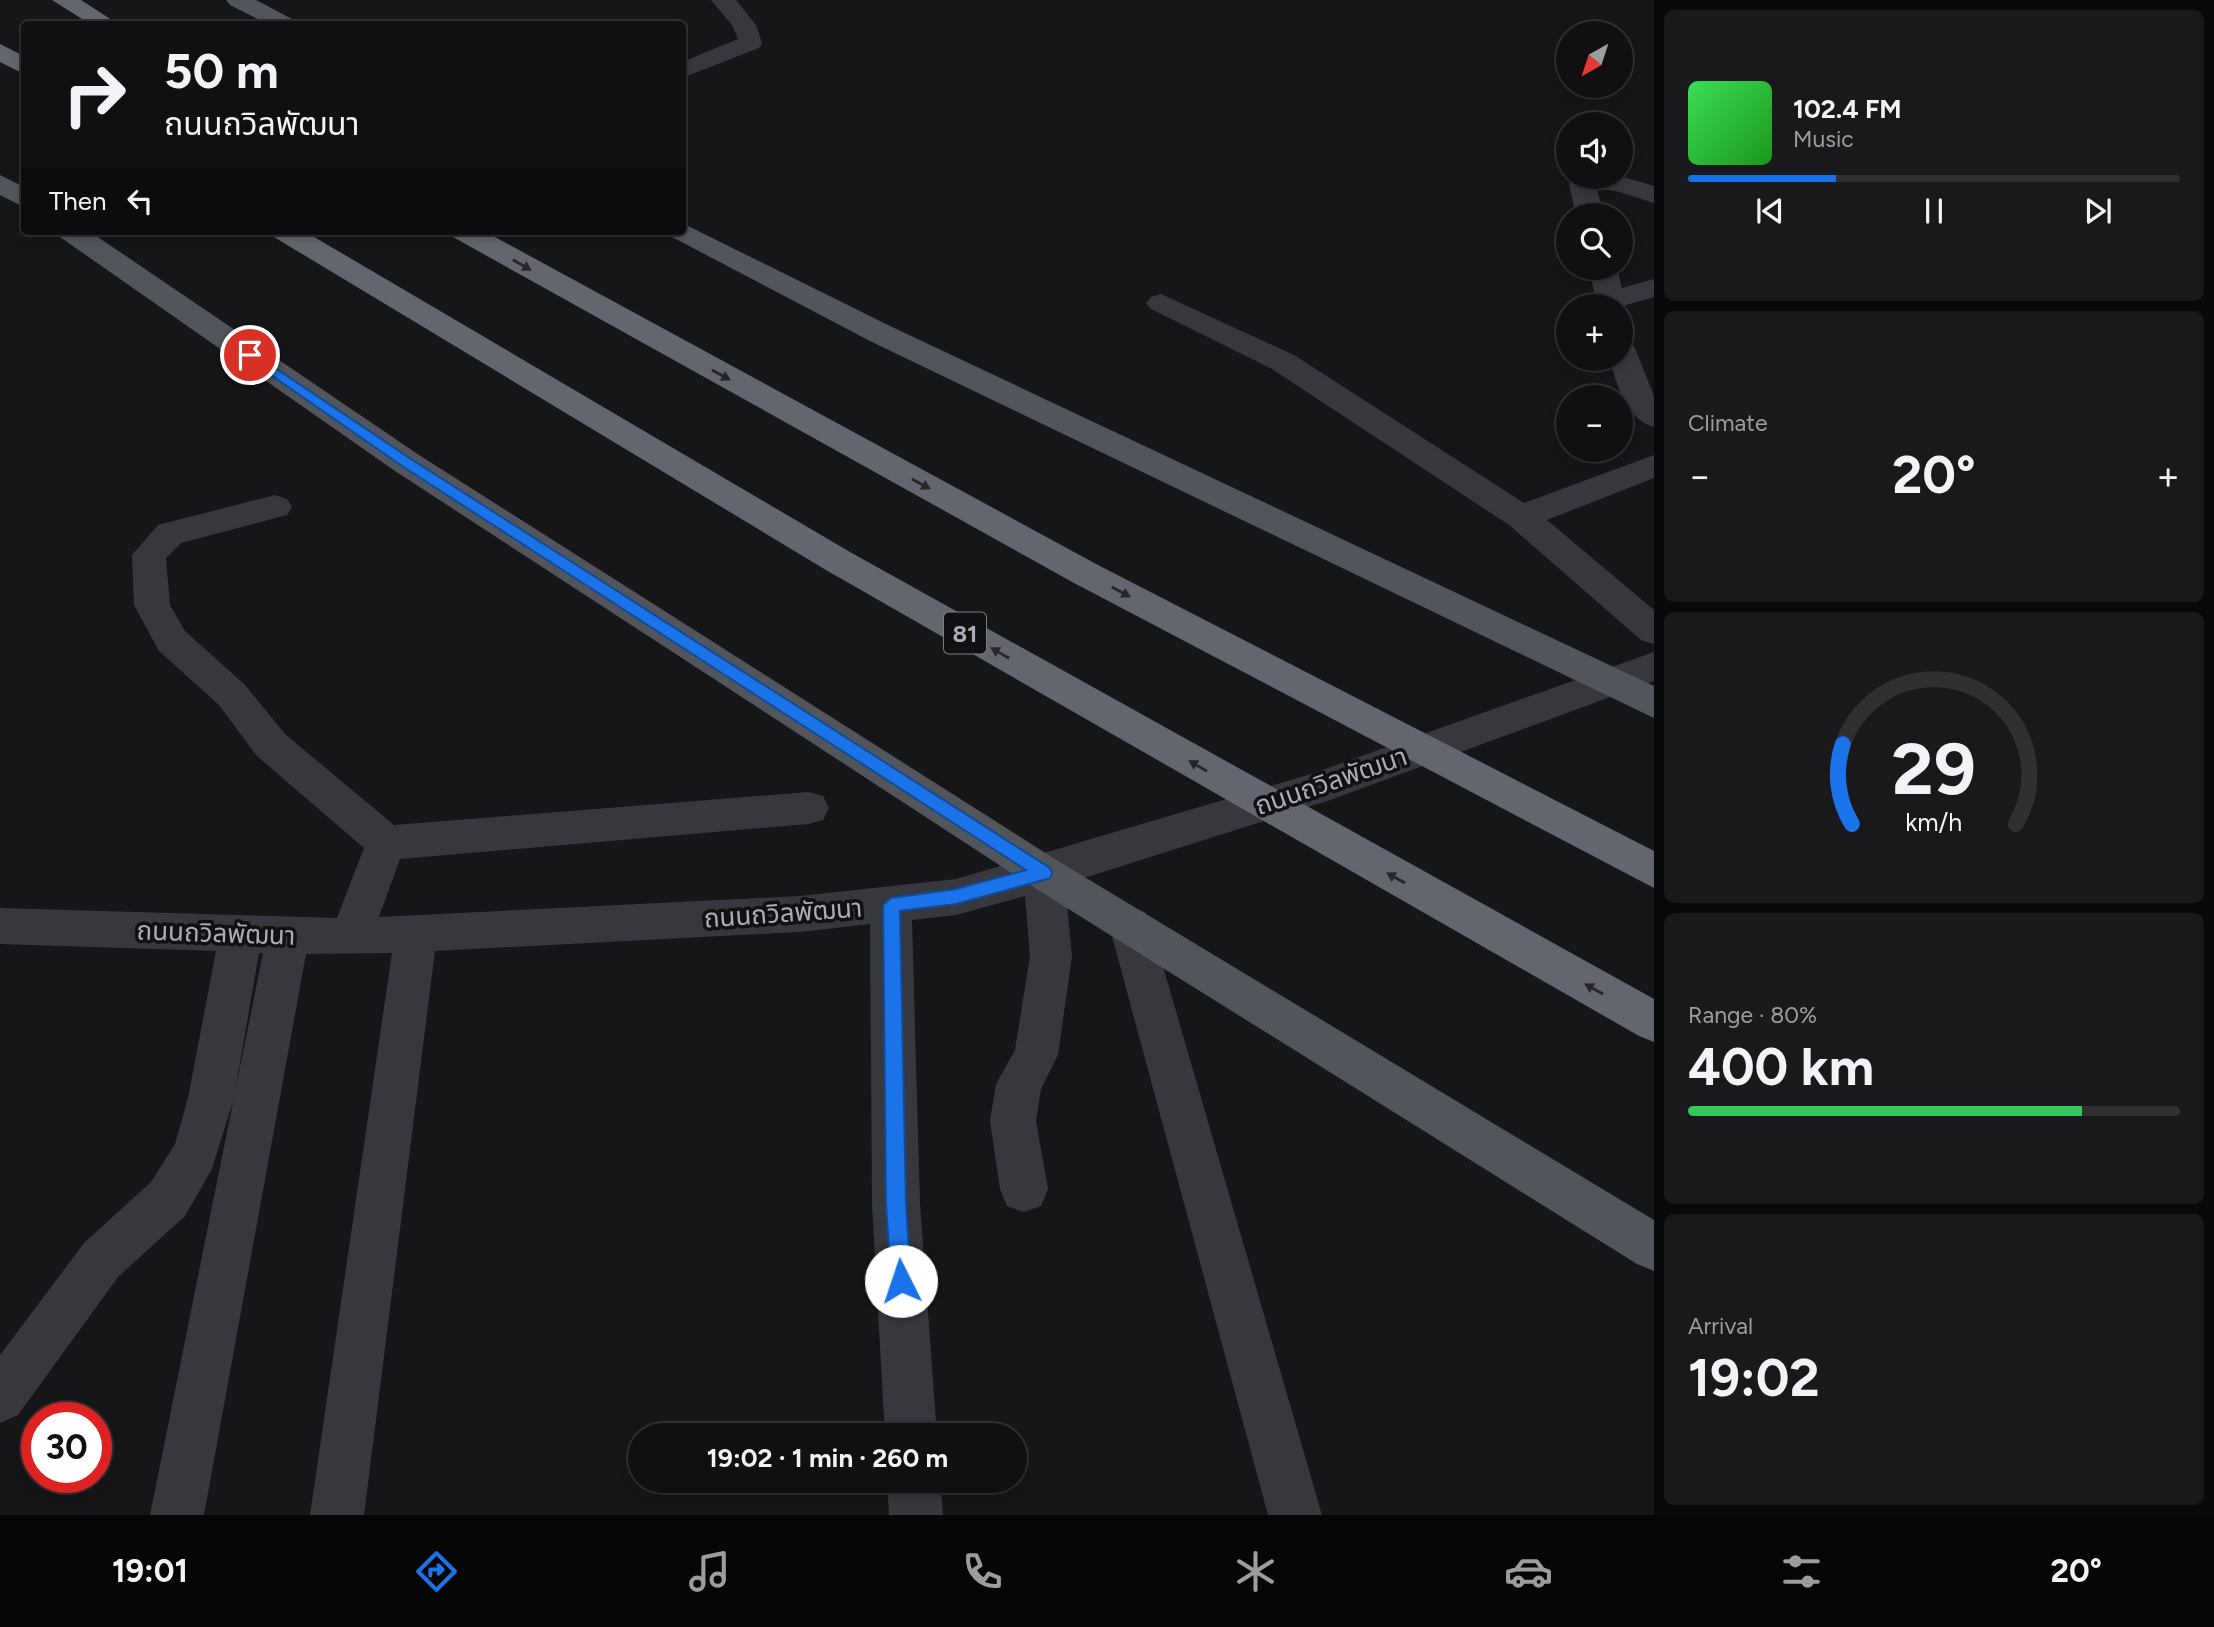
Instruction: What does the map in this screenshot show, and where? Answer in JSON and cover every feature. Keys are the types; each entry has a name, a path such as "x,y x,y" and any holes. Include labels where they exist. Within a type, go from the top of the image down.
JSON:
{"highway":[{"path":"64,0 101,21"},
{"path":"0,51 21,65"},
{"name":"81","path":"291,235 838,561 1654,1022"},
{"path":"470,235 1074,567 1654,871"}],"main road":[{"path":"238,0 278,21"},
{"path":"0,183 21,197"},
{"path":"686,233 881,334 1654,704"},
{"path":"76,235 407,463 1044,873 1654,1247"}],"street":[{"path":"686,69 750,43 750,36 740,18 723,0"},
{"path":"1587,203 1582,184 1598,180 1654,195"},
{"path":"1633,295 1654,288"},
{"path":"1161,303 1283,362 1521,517 1654,630"},
{"path":"1629,371 1642,402 1654,416"},
{"path":"1521,517 1654,466"},
{"path":"275,507 170,534 149,555 152,605 172,641 232,695 271,746 386,843 809,808"},
{"name":"ถนนถวิลพัฒนา","path":"0,926 351,936 800,914 956,897 1044,873 1316,789 1654,666"},
{"path":"351,936 386,843"},
{"path":"1024,1189 1013,1121 1019,1084 1036,1055 1051,956 1044,873"},
{"path":"891,905 896,1204 910,1423"},
{"path":"1130,925 1295,1515"},
{"path":"0,1397 101,1260 168,1199 196,1153 211,1098 241,933"},
{"path":"337,1515 416,933"},
{"path":"177,1515 288,935"},
{"path":"915,1493 916,1515"}],"route":[{"path":"250,355 407,463 1044,873 956,897 891,905 896,1204 901,1281"}]}
